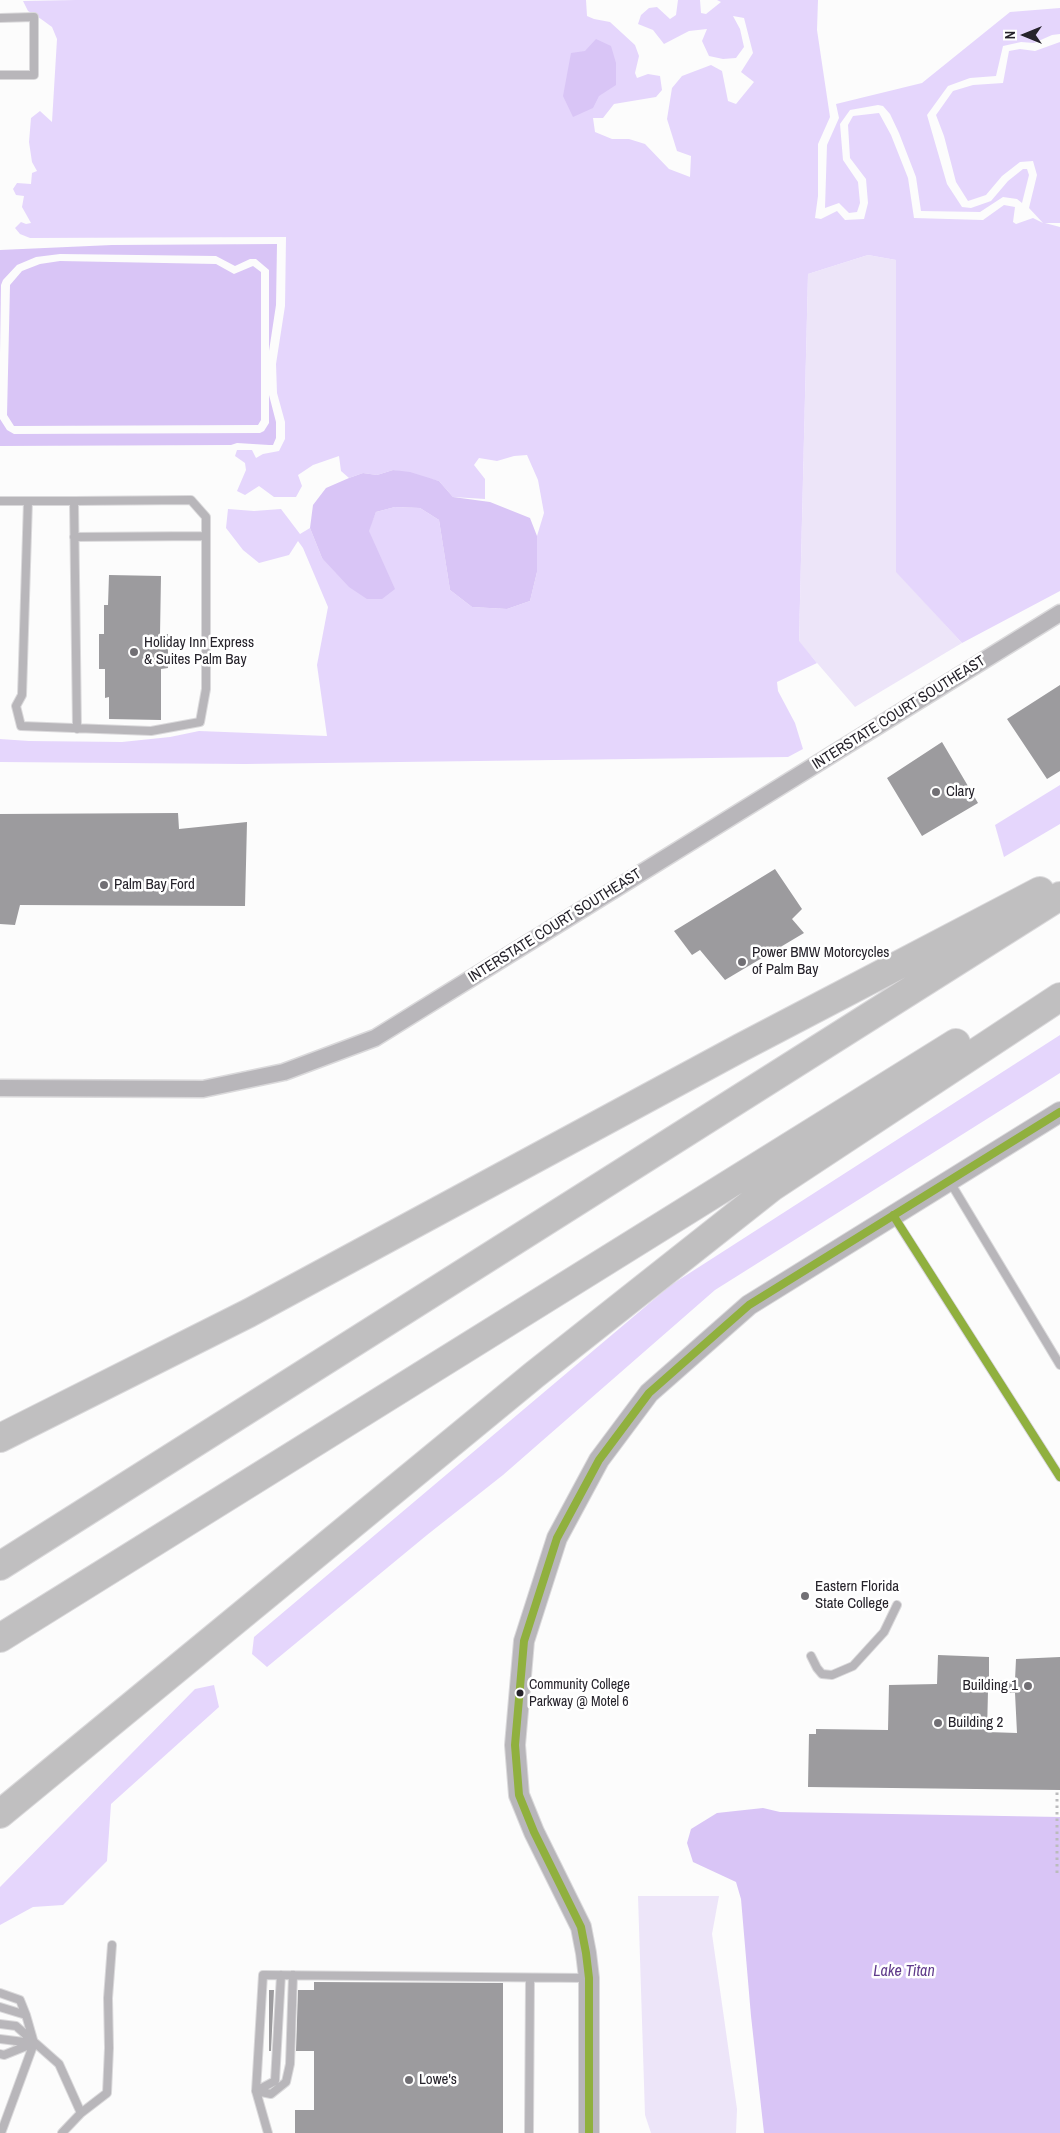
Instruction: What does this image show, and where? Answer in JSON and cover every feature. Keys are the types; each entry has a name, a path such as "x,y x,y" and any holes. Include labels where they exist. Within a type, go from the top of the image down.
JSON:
{"highway":[{"path":"0,1438 249,1313 749,1043 1028,896 1060,882"},
{"path":"0,1566 1060,896"},
{"path":"0,1638 1060,979"},
{"path":"0,1814 534,1375 772,1187 1060,996"}],"street":[{"name":"INTERSTATE COURT SOUTHEAST","path":"0,1088 203,1090 284,1072 375,1038 1060,612"},
{"path":"589,2133 589,1978 581,1927 534,1832 519,1795 515,1745 524,1641 557,1538 599,1460 649,1393 749,1306 1060,1112"}],"lane":[{"path":"0,18 34,16 34,75 0,75"},
{"path":"0,501 28,500 191,500 206,518 206,689 200,722 151,731 21,726 16,706 22,695 28,500"},
{"path":"74,500 77,728"},
{"path":"74,537 206,536"},
{"path":"949,1180 1060,1365"},
{"path":"893,1215 1060,1476"},
{"path":"811,1656 822,1674 832,1675 854,1666 884,1632 897,1605"},
{"path":"62,2133 81,2113 107,2093 109,2048 108,1998 112,1945"},
{"path":"268,2133 256,2091 263,1975 589,1978"},
{"path":"256,2091 275,2081 281,1975"},
{"path":"256,2091 271,2094 286,2082 290,2064 293,1975"},
{"path":"528,2133 530,1978"},
{"path":"0,1993 20,2000 34,2043 1,2133"},
{"path":"0,2007 26,2016"},
{"path":"0,2024 16,2026 59,2064 81,2113"},
{"path":"0,2039 34,2043"},
{"path":"0,2054 4,2055 34,2043"}],"path":[{"path":"1057,1790 1057,1874"}],"shaded area":[{"path":"586,0 587,16 610,22 635,45 639,56 635,73 637,78 648,74 660,76 662,90 656,97 614,104 603,118 593,118 595,132 612,139 629,139 645,144 669,169 690,177 691,156 677,151 667,119 672,88 682,76 711,65 722,71 728,101 736,104 754,82 741,72 753,53 744,18 733,16 740,29 744,47 736,58 723,59 709,56 702,41 707,29 689,31 664,44 653,30 638,24 641,15 649,8 657,7 670,19 676,15 678,0 700,0 701,13 706,14 721,2 717,0 818,0 817,30 830,117 818,144 818,196 815,218 821,219 837,211 845,220 864,219 868,203 866,179 850,158 848,125 853,116 879,113 891,135 908,178 914,218 983,220 1004,205 1015,207 1013,222 1016,224 1033,218 1043,223 1029,208 1037,175 1033,161 1020,162 1002,176 986,195 968,201 956,182 944,136 936,115 953,91 973,85 1003,83 1009,51 1020,49 1035,51 1060,42 1060,223 1045,223 1060,227 1060,591 962,643 896,572 896,260 868,255 808,274 799,641 817,663 777,682 778,691 795,723 803,749 788,757 245,764 0,762 0,739 122,742 170,737 199,731 327,736 317,665 328,607 303,548 298,541 289,555 259,563 243,550 226,528 228,509 254,511 281,509 300,534 310,528 322,558 382,599 379,557 368,531 376,512 395,507 420,508 439,520 450,590 472,607 507,609 530,601 537,572 537,536 544,513 538,480 527,455 514,456 497,461 479,458 474,465 485,479 485,499 453,497 439,481 393,470 377,475 363,473 349,478 341,471 339,456 313,465 298,475 302,486 296,497 274,497 259,486 245,495 237,491 246,470 245,463 235,456 237,450 252,450 256,458 263,454 279,451 285,439 285,422 277,393 276,364 285,306 286,237 30,238 20,234 15,228 21,222 31,223 22,207 24,196 16,195 13,189 17,183 31,184 32,173 37,171 32,162 29,142 31,118 40,111 52,122 57,39 52,27 28,11 23,1"},
{"path":"1060,8 1060,34 1052,35 1034,43 1021,42 1003,46 996,76 970,78 948,86 927,115 947,184 962,207 971,208 991,201 1008,181 1023,169 1027,169 1029,175 1022,203 1017,199 1003,197 980,212 921,211 916,177 899,133 890,114 883,106 878,105 850,110 840,124 843,160 858,182 860,203 857,212 849,213 839,203 825,208 827,145 839,118 836,104 922,83 1010,12"},
{"path":"868,255 896,260 896,571 962,643 855,707 799,642 808,274"},
{"path":"1060,785 1060,824 1004,857 995,825"},
{"path":"1060,1035 1060,1073 715,1290 503,1475 267,1667 252,1654 254,1637 671,1285"},
{"path":"214,1685 219,1707 111,1804 107,1861 63,1905 33,1907 0,1925 0,1887 195,1689"},
{"path":"638,1896 719,1896 712,1934 737,2109 736,2133 651,2133 645,2115"}],"water":[{"path":"596,39 611,46 616,63 616,85 599,96 593,108 573,117 563,96 571,53 585,51"},
{"path":"277,244 276,305 269,351 269,270 256,259 250,259 235,266 216,256 60,254 36,257 17,265 3,280 1,285 0,354 0,250 112,245"},
{"path":"60,261 216,264 234,274 253,266 261,272 261,420 258,425 14,426 7,415 10,285 22,271 40,264"},
{"path":"269,395 276,422 276,438 273,445 237,443 231,445 0,446 0,419 7,430 14,434 260,433 264,431 269,423"},
{"path":"393,470 410,472 439,481 453,497 490,502 530,518 537,536 537,572 530,601 507,609 472,607 450,590 439,520 420,508 395,507 376,512 369,531 395,589 382,599 367,599 349,587 322,558 310,528 313,505 326,488 363,473 377,475"},
{"name":"Lake Titan","path":"763,1808 780,1812 1060,1817 1060,2133 764,2133 741,1899 736,1882 693,1862 687,1843 691,1829 717,1813"}],"building":[{"name":"Holiday Inn Express & Suites Palm Bay","path":"109,575 161,576 160,635 168,634 168,668 161,669 161,720 109,719 109,697 105,698 105,669 99,669 99,634 104,634 104,605 108,605"},
{"path":"1060,685 1060,771 1047,779 1007,719"},
{"path":"942,742 978,803 922,836 887,778"},
{"path":"178,813 179,829 247,822 245,906 20,905 15,925 0,924 0,814"},
{"path":"775,869 802,909 792,919 804,933 725,980 700,950 692,955 674,931"},
{"name":"Building 2","path":"938,1655 989,1657 989,1680 1015,1680 1016,1659 1060,1657 1060,1790 808,1787 809,1734 816,1734 816,1729 888,1730 889,1685 937,1684","holes":["988,1691 1015,1693 1017,1733 987,1732"]},
{"name":"Lowe's","path":"314,1982 503,1983 503,2133 295,2133 295,2110 314,2110 314,2051 296,2051 298,1990 314,1990"},
{"path":"269,1990 274,1990 271,2051 269,2051"}],"transit line":[{"path":"589,2133 589,1978 586,1953 581,1927 534,1832 519,1795 515,1745 524,1641 557,1538 599,1460 649,1393 749,1305 1060,1112"},
{"path":"893,1215 1060,1477"}],"place":[{"name":"Holiday Inn Express & Suites Palm Bay","path":"134,652"},
{"name":"Clary","path":"936,792"},
{"name":"Palm Bay Ford","path":"104,885"},
{"name":"Power BMW Motorcycles of Palm Bay","path":"742,962"},
{"name":"Eastern Florida State College","path":"805,1596"},
{"name":"Building 1","path":"1028,1686"},
{"name":"Community College Parkway @ Motel 6","path":"520,1693"},
{"name":"Building 2","path":"938,1723"},
{"name":"Lowe's","path":"409,2080"}]}
